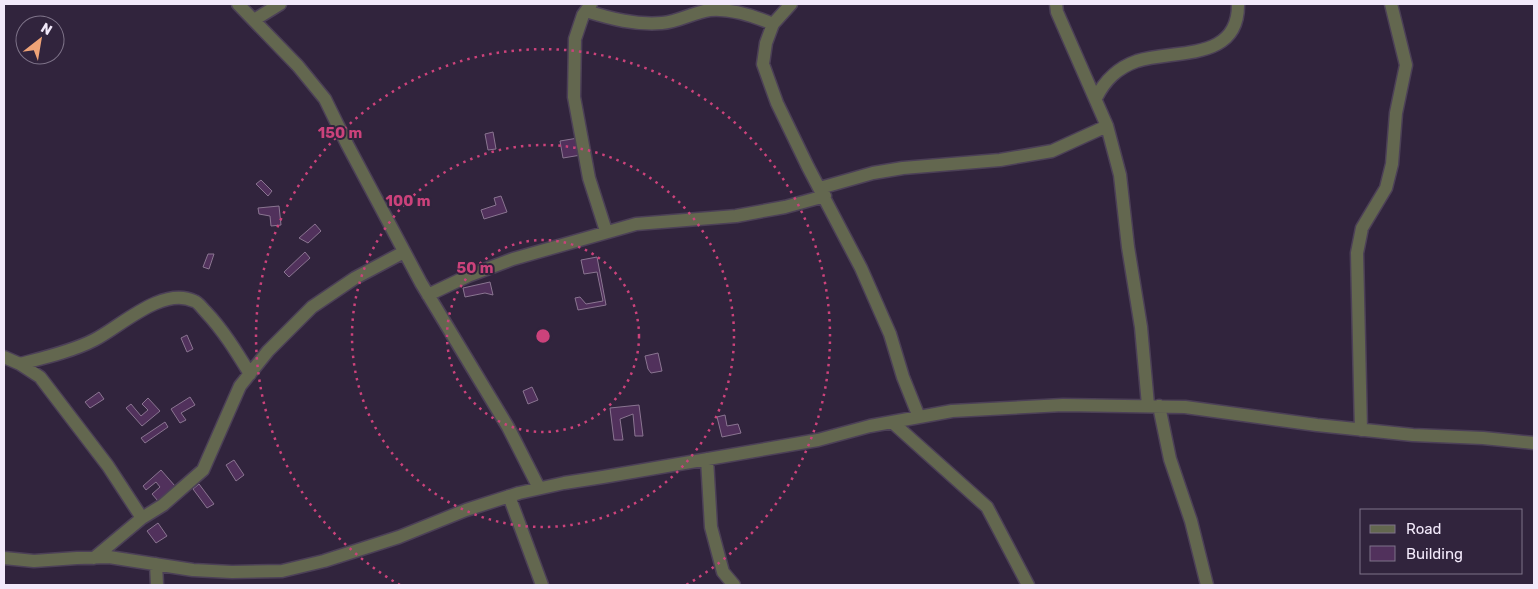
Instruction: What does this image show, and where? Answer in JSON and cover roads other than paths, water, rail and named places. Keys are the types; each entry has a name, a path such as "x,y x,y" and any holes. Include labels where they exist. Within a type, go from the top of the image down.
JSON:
{"street":[{"path":"238,4 298,66 325,99 404,252 508,427 539,488"},
{"path":"254,20 280,4"},
{"path":"791,4 773,24 766,43 763,64 777,103 862,268 890,334 903,377 919,417"},
{"path":"1056,4 1057,12 1107,126 1120,175 1128,247 1153,406 1191,521 1206,585"},
{"path":"1096,98 1103,83 1117,71 1137,61 1199,51 1217,45 1227,38 1233,29 1238,4"},
{"path":"1361,430 1357,253 1362,228 1386,188 1392,164 1396,113 1406,65 1391,4"},
{"path":"606,231 590,178 574,97 575,38 583,15 589,7 616,20 635,23 663,23 709,10 730,11 757,17 773,24"},
{"path":"428,295 468,276 513,259 606,231 636,224 736,216 785,208 866,175 903,168 1000,160 1052,150 1107,126"},
{"path":"94,558 142,518 163,505 203,470 236,394 268,351 312,307 355,278 404,252"},
{"path":"20,364 93,341 137,312 166,299 180,298 195,301 210,317 232,344 250,374"},
{"path":"4,356 40,377 108,466 142,518"},
{"path":"4,558 34,561 109,558 193,570 232,572 282,571 324,561 400,537 466,510 539,488 818,440 870,426 952,411 1063,405 1185,407 1361,430 1534,443"},
{"path":"892,422 987,507 1028,585"},
{"path":"707,459 711,527 723,572 734,585"},
{"path":"509,496 542,585"},
{"path":"156,564 157,585"}]}
